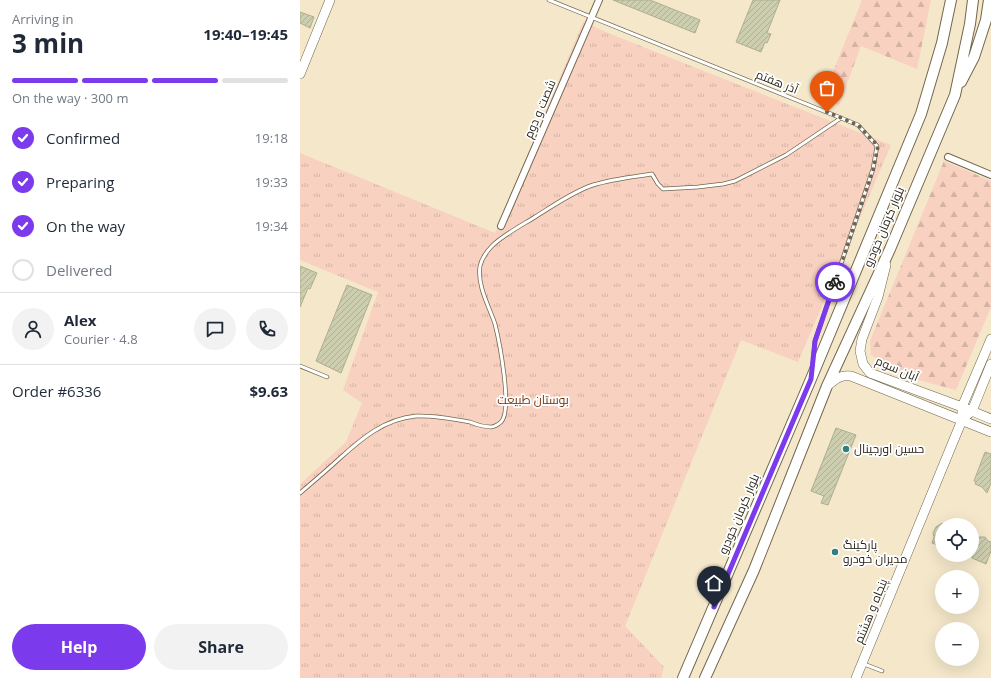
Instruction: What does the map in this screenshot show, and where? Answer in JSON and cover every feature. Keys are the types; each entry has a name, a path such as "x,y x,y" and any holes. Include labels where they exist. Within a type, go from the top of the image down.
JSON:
{"main road":[{"name":"بلوار کرمان خودرو","path":"683,678 811,379 920,114 942,43 951,0"},
{"name":"بلوار کرمان خودرو","path":"705,678 754,570 827,386 890,249 955,95 970,24 973,0"},
{"path":"955,95 974,57 986,20 989,0"}],"street":[{"path":"300,74 330,0"},
{"name":"شصت و دوم","path":"501,226 599,0"},
{"path":"948,157 991,175"},
{"name":"آبان سوم","path":"890,249 878,296 862,339 860,352 863,364 870,373 962,407 991,420"},
{"name":"پنجاه و هشتم","path":"856,678 962,420 962,407 991,339"},
{"name":"پنجاه و هشتم","path":"962,420 972,411 991,364"},
{"name":"آبان سوم","path":"827,386 843,375 851,376 991,432"}],"lane":[{"name":"آذر هفتم","path":"549,0 858,125 878,146 873,170 815,341 811,379"},
{"path":"300,493 360,440 375,430 392,422 408,417 418,416 448,418 490,427 499,424 503,420 506,410 504,372 495,325 480,285 481,262 485,254 501,238 574,194 592,185 618,179 652,174 658,184 663,188 711,186 735,181 786,155 841,118"},
{"path":"300,366 327,377"},
{"path":"862,663 882,671"}],"green space":[{"path":"862,0 931,0 917,69 861,46 839,105 822,99"},
{"name":"بوستان طبیعت","path":"583,22 891,145 798,362 741,340 625,626 664,667 661,678 300,678 300,484 346,442 362,403 343,390 378,292 300,260 300,153 495,233"},
{"path":"944,161 991,181 991,307 956,390 907,377 871,355 870,341"}],"building":[{"path":"613,0 650,0 700,20 695,33"},
{"path":"753,0 780,0 767,33 771,34 767,43 765,42 761,52 736,42"},
{"path":"300,12 314,17 310,28 300,23"},
{"path":"300,266 317,273 310,289 308,288 300,307"},
{"path":"347,285 372,295 341,373 316,361"},
{"path":"836,428 856,435 828,505 821,503 824,496 811,491"},
{"path":"985,452 991,454 991,483 987,493 982,487 975,484 976,482 974,481"},
{"path":"935,529 935,544 932,543 934,537 933,533"},
{"path":"979,537 985,537 991,542 991,551 986,564 979,561"}],"way so far":[{"path":"827,112 858,125 878,146 873,170 835,282"}],"place":[{"name":"حسین اورجینال","path":"846,449"},
{"name":"پارکینگ مدیران خودرو","path":"835,552"}],"route":[{"path":"714,607 811,379 815,341 835,282"}]}
